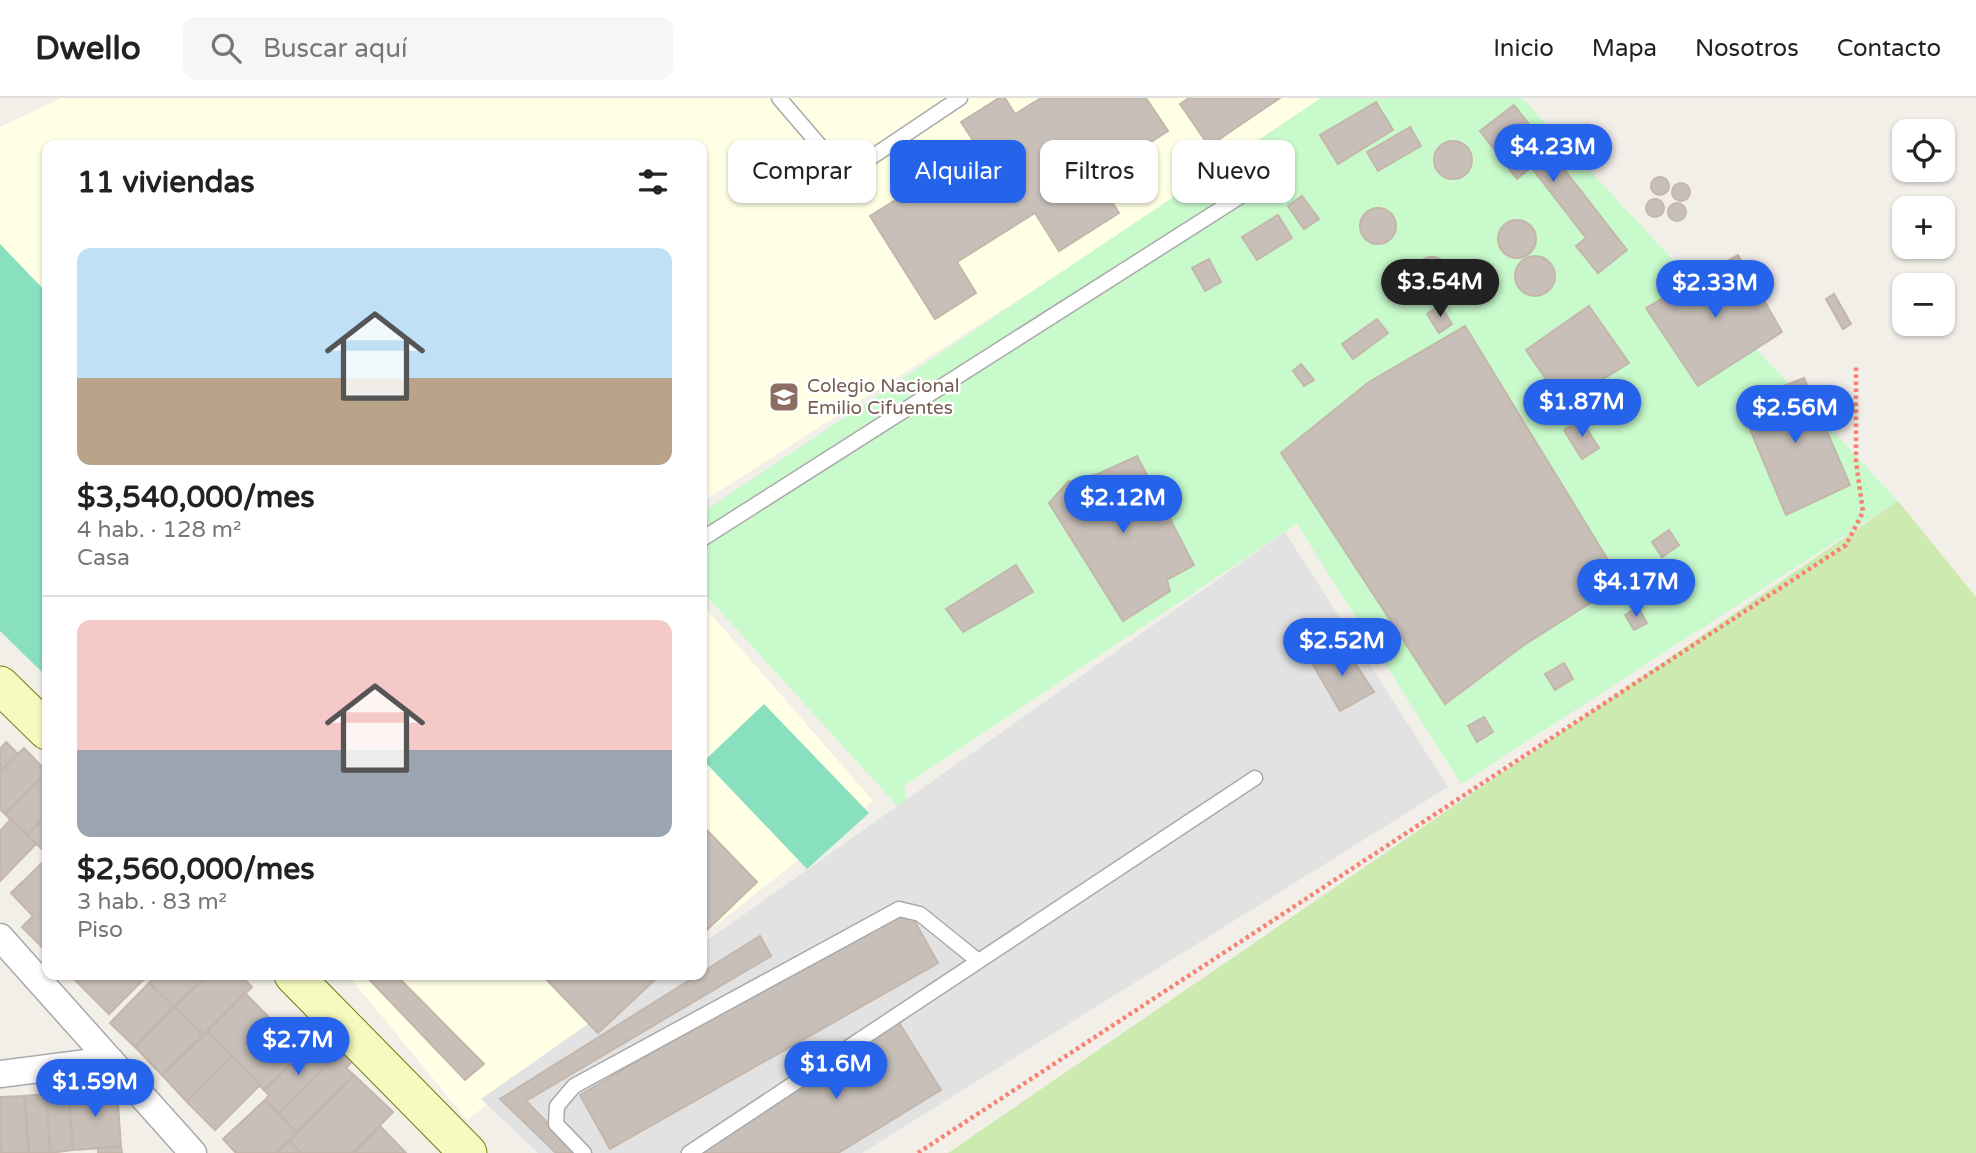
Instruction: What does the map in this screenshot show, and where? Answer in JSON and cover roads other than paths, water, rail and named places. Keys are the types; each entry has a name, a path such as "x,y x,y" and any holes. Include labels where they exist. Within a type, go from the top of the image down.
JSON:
{"main road":[{"path":"0,685 42,726"},
{"path":"311,988 468,1153"}],"street":[{"path":"0,937 193,1153"},
{"path":"0,1074 110,1060"}],"lane":[{"path":"779,98 845,175 960,98"},
{"path":"707,536 1230,203"},
{"path":"688,1153 1255,778"},
{"path":"584,1153 556,1124 557,1106 574,1086 898,909 920,914 977,960"}],"place":[{"name":"Colegio Nacional Emilio Cifuentes","path":"784,397"}]}
